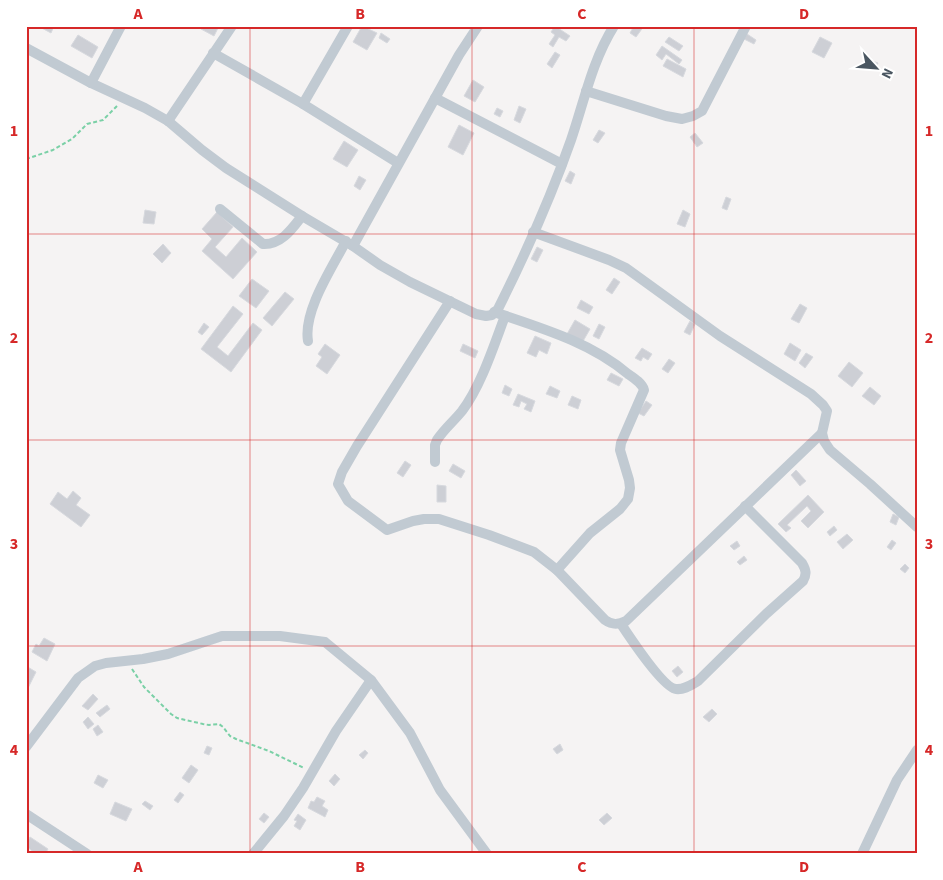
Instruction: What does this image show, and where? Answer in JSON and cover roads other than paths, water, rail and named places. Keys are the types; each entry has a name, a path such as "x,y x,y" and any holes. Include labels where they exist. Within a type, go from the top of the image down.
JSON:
{"street":[{"path":"92,83 121,26"},
{"path":"168,121 232,26"},
{"path":"303,104 348,26"},
{"path":"308,340 306,331 312,308 478,26"},
{"path":"26,48 168,121 208,155 302,216 350,243 380,265 476,314 486,316 492,315 506,292 533,232 562,164 596,60 614,26"},
{"path":"586,91 666,116 682,119 693,116 702,111 746,26"},
{"path":"213,54 303,104 398,163"},
{"path":"435,98 562,164"},
{"path":"220,209 263,244 268,244 284,237 302,216"},
{"path":"533,232 626,268 706,326 811,394 823,405 826,411 822,433 824,441 830,450 917,527"},
{"path":"450,301 357,446 342,472 338,484 348,501 388,530 413,521 439,519 534,552 557,570 605,620 615,625 621,624 637,610 822,433"},
{"path":"494,312 562,336 606,356 640,384 644,390 621,443 620,450 629,480 628,499 620,509 590,533 557,570"},
{"path":"435,462 435,445 437,440 470,399 505,316"},
{"path":"621,624 650,665 670,687 676,689 686,688 698,681 806,576 802,563 745,506"},
{"path":"26,747 78,678 95,666 168,654 222,636 280,636 325,642 371,680 410,733 440,790 487,854"},
{"path":"253,854 284,816 336,731 371,680"},
{"path":"862,854 897,780 917,750"},
{"path":"26,814 87,854"}]}
